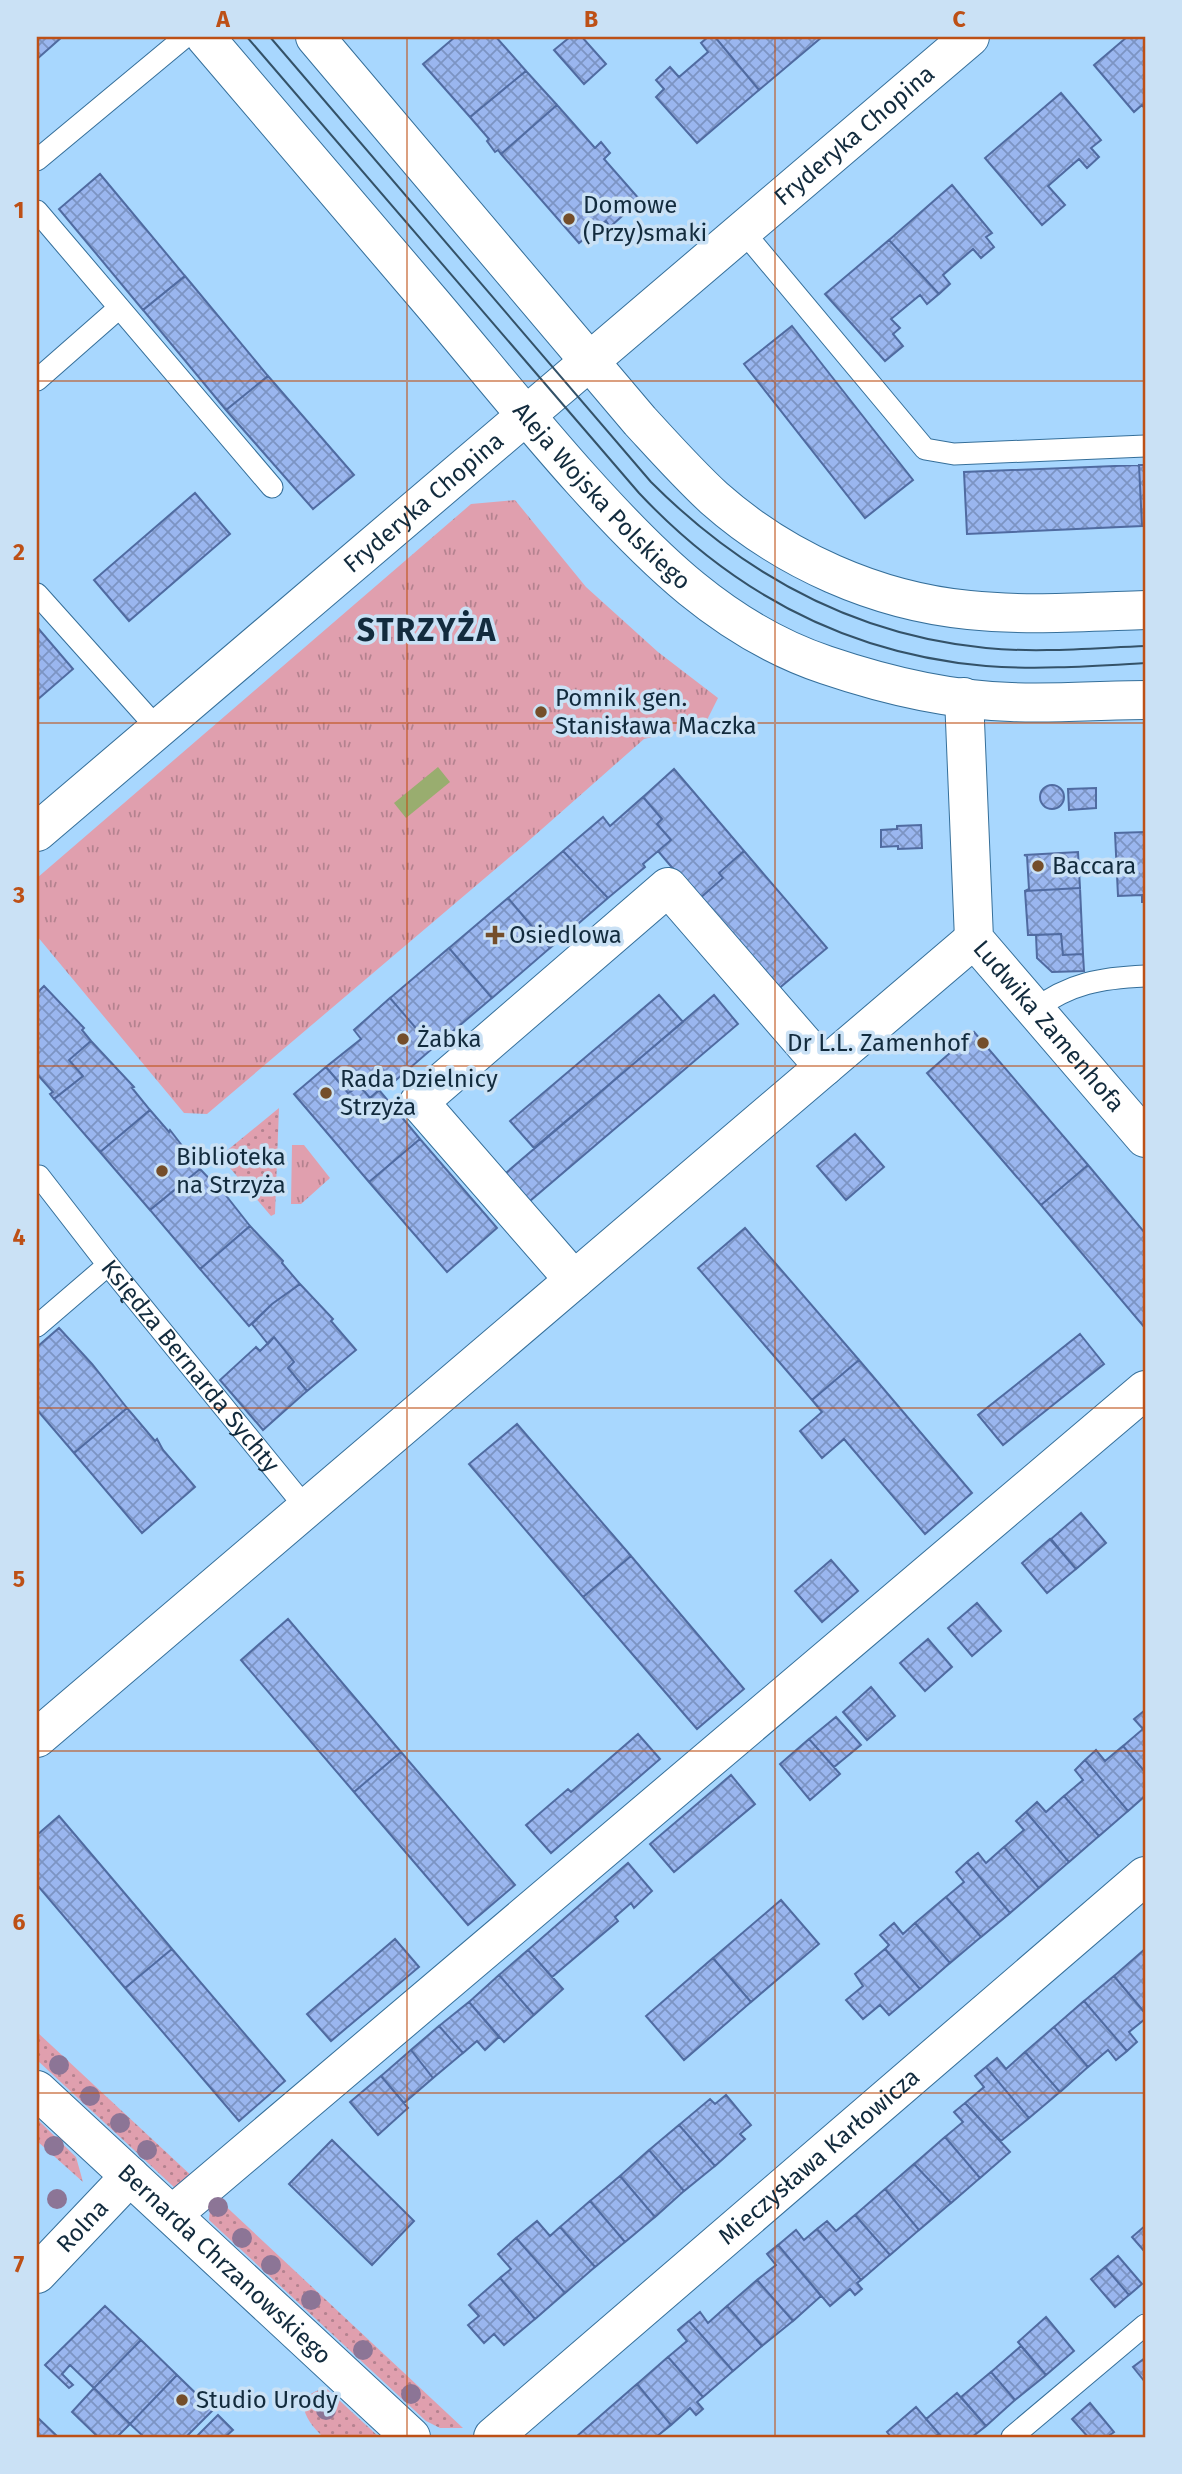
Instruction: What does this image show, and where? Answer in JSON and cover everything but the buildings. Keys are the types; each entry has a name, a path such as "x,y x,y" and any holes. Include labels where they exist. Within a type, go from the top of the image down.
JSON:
{"street":[{"name":"Aleja Wojska Polskiego","path":"205,37 524,415 629,533 665,569 716,609 774,643 824,665 902,687 1009,702 1145,700"},
{"path":"315,37 588,361 690,475 715,499 775,543 838,576 895,597 967,610 1021,613 1145,610"},
{"name":"Fryderyka Chopina","path":"37,832 970,37"},
{"name":"Ludwika Zamenhofa","path":"964,697 974,939 1145,1138"},
{"path":"574,1280 419,1102 668,887 824,1067"},
{"path":"37,1738 974,939"},
{"path":"173,2214 1145,1390"},
{"name":"Mieczysława Karłowicza","path":"492,2437 1145,1876"},
{"name":"Bernarda Chrzanowskiego","path":"37,2090 411,2437"},
{"name":"Rolna","path":"37,2274 130,2176"}],"lane":[{"path":"37,160 185,37"},
{"path":"37,211 272,487"},
{"path":"742,230 925,449 954,454 1145,446"},
{"path":"37,380 119,308"},
{"path":"37,594 158,729"},
{"path":"1034,1010 1052,996 1069,988 1108,978 1145,976"},
{"path":"37,1176 108,1265"},
{"name":"Księdza Bernarda Sychty","path":"37,1326 108,1265 306,1508"},
{"path":"1012,2437 1145,2325"}],"green space":[{"path":"515,500 586,587 658,652 718,698 705,724 644,739 525,844 207,1114 184,1113 37,936 37,878 471,504"},
{"path":"279,1108 275,1214 271,1216 224,1161 224,1153"},
{"path":"292,1145 304,1145 330,1178 301,1204 291,1204"},
{"path":"37,2032 195,2179 176,2189 37,2060"},
{"path":"37,2119 76,2157 83,2182 37,2141"},
{"path":"218,2199 463,2428 440,2428 426,2421 209,2220 210,2208"},
{"path":"326,2388 379,2437 323,2437 307,2416 304,2403 315,2392"}],"shaded area":[{"path":"438,767 450,782 406,818 394,803"}],"tram line":[{"path":"247,37 639,493 675,529 713,561 754,589 796,612 840,632 887,648 935,659 986,666 1046,668 1145,663"},
{"path":"270,37 651,482 724,545 763,572 804,595 891,630 937,641 986,648 1066,650 1145,646"}],"place":[{"name":"Domowe (Przy)smaki","path":"569,219"},
{"name":"Pomnik gen. Stanisława Maczka","path":"541,712"},
{"name":"Baccara","path":"1038,866"},
{"name":"Osiedlowa","path":"495,935"},
{"name":"Żabka","path":"403,1039"},
{"name":"Dr L.L. Zamenhof","path":"983,1043"},
{"name":"Rada Dzielnicy Strzyża","path":"326,1093"},
{"name":"Biblioteka na Strzyża","path":"162,1171"},
{"name":"Studio Urody","path":"182,2400"}],"district":[{"name":"STRZYŻA","path":"427,630"}]}
